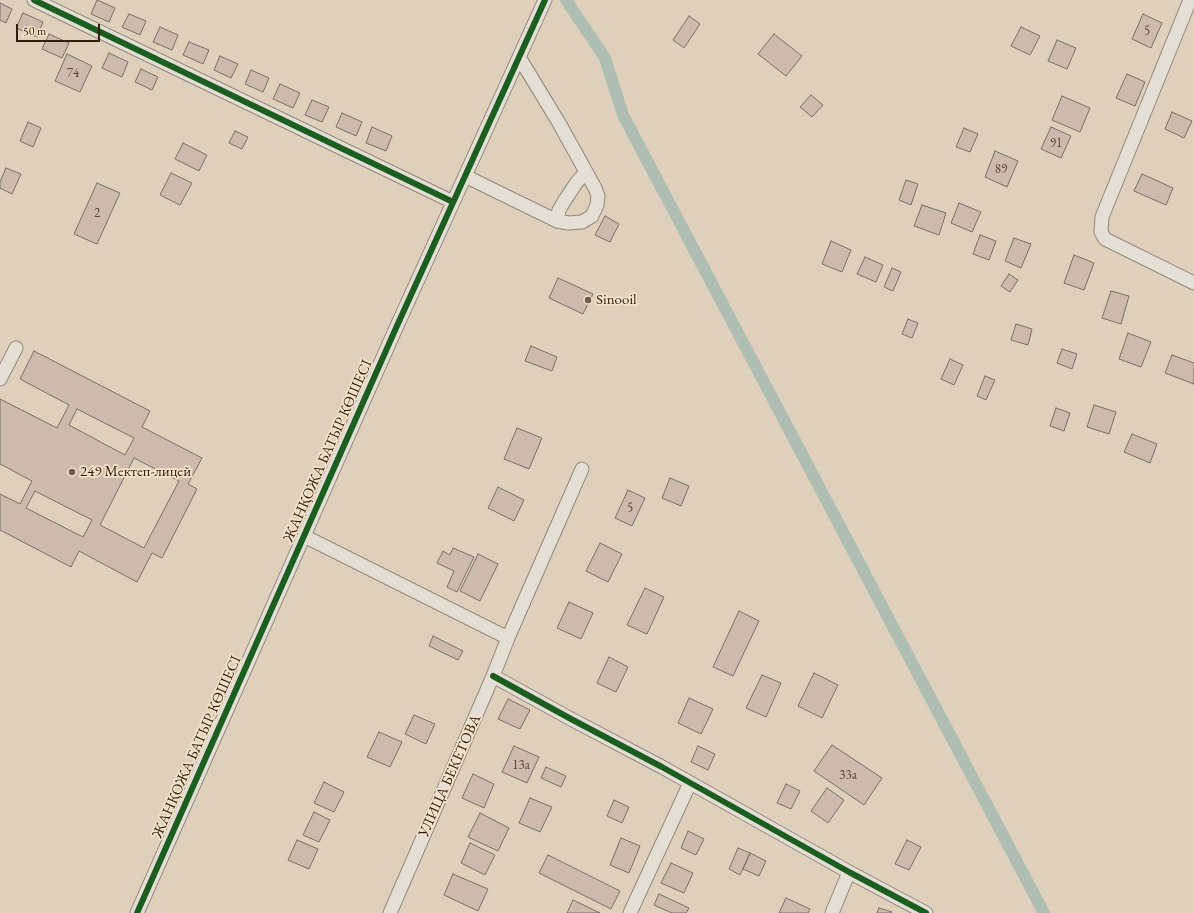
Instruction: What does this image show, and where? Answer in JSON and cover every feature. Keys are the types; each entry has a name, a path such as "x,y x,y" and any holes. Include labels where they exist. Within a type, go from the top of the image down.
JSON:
{"street":[{"path":"34,0 453,202"},
{"name":"ЖАНҚОЖА БАТЫР КӨШЕСІ","path":"138,913 304,536 545,0"},
{"path":"1190,0 1102,217 1101,232 1105,240 1194,283"},
{"path":"465,176 557,221 568,223 582,222 592,216 597,205 598,196 586,172 559,123 519,57"},
{"path":"557,221 559,210 577,182 586,172"},
{"path":"0,379 16,348"},
{"name":"УЛИЦА БЕКЕТОВА","path":"390,913 582,469"},
{"path":"304,536 508,638"},
{"path":"493,676 662,767 849,872 926,913"},
{"path":"630,913 690,783"},
{"path":"832,913 849,872"}],"building":[{"path":"97,0 115,8 109,22 91,14"},
{"path":"0,3 12,9 6,23 0,20"},
{"path":"23,13 43,22 37,37 16,28"},
{"path":"129,14 146,21 140,35 122,27"},
{"path":"1143,14 1162,23 1151,48 1132,39"},
{"path":"689,16 700,24 684,48 673,40"},
{"path":"160,27 178,35 172,50 153,42"},
{"path":"1021,27 1040,36 1030,55 1011,46"},
{"path":"49,34 69,43 62,58 42,49"},
{"path":"774,34 802,56 786,76 758,54"},
{"path":"1057,40 1076,48 1067,69 1048,61"},
{"path":"189,42 209,50 203,64 183,55"},
{"path":"109,53 128,62 122,77 102,68"},
{"path":"67,54 92,66 80,92 55,81"},
{"path":"220,56 238,64 231,78 214,70"},
{"path":"141,69 158,77 152,90 135,82"},
{"path":"251,70 269,78 263,92 245,84"},
{"path":"1127,74 1145,82 1135,106 1116,98"},
{"path":"280,84 300,93 293,108 273,99"},
{"path":"811,95 823,105 812,117 800,107"},
{"path":"1062,96 1090,108 1080,132 1052,120"},
{"path":"312,100 329,107 322,122 305,115"},
{"path":"1172,112 1192,121 1184,138 1165,129"},
{"path":"342,113 362,122 356,136 336,127"},
{"path":"28,122 41,128 33,147 20,141"},
{"path":"372,127 392,136 386,151 366,143"},
{"path":"1051,127 1071,136 1061,158 1041,149"},
{"path":"964,128 978,134 970,152 956,147"},
{"path":"235,131 248,137 242,149 229,143"},
{"path":"183,143 207,155 199,171 175,159"},
{"path":"995,151 1018,161 1007,187 985,177"},
{"path":"6,168 21,174 12,194 0,188 0,182"},
{"path":"171,173 192,183 180,205 160,195"},
{"path":"1142,174 1173,188 1166,205 1134,191"},
{"path":"906,180 918,184 911,205 899,200"},
{"path":"97,183 120,193 97,244 74,234"},
{"path":"959,203 981,212 972,232 951,223"},
{"path":"922,205 946,213 939,235 914,226"},
{"path":"605,216 619,224 610,242 595,235"},
{"path":"980,235 996,241 989,260 973,254"},
{"path":"1014,238 1031,244 1021,268 1005,261"},
{"path":"831,241 851,250 842,272 822,264"},
{"path":"1074,255 1094,263 1084,290 1064,283"},
{"path":"865,257 883,265 876,282 857,274"},
{"path":"892,268 901,272 893,291 884,287"},
{"path":"1009,274 1018,280 1010,292 1001,286"},
{"path":"558,278 593,294 583,314 549,298"},
{"path":"1111,291 1129,296 1121,324 1102,318"},
{"path":"908,319 918,323 912,338 902,334"},
{"path":"1016,324 1032,329 1028,345 1011,340"},
{"path":"1128,333 1151,342 1141,367 1119,359"},
{"path":"531,346 557,357 552,371 525,361"},
{"path":"1062,349 1077,354 1072,369 1057,363"},
{"name":"249 Мектеп-лицей","path":"34,351 150,411 142,427 202,458 188,484 197,489 162,558 152,553 137,582 79,551 71,567 0,530 0,494 20,504 32,481 0,464 0,399 57,428 69,405 20,379","holes":["77,409 134,438 125,455 69,425","134,458 179,481 144,548 100,525","35,491 92,520 83,537 26,508"]},
{"path":"1172,355 1194,363 1194,384 1165,373"},
{"path":"950,359 963,365 954,385 941,379"},
{"path":"985,376 995,380 986,400 977,396"},
{"path":"1094,405 1116,412 1109,434 1087,427"},
{"path":"1056,408 1070,413 1064,431 1050,426"},
{"path":"517,428 542,438 529,469 504,459"},
{"path":"1132,434 1157,444 1150,463 1124,452"},
{"path":"670,478 689,486 681,506 662,498"},
{"path":"498,487 524,500 514,521 488,508"},
{"path":"628,490 645,498 632,526 615,518"},
{"path":"600,543 622,554 608,582 586,571"},
{"path":"453,548 474,557 457,592 447,587 454,571 437,563 443,551 450,555"},
{"path":"478,554 498,564 480,601 460,591"},
{"path":"645,588 664,597 647,634 627,625"},
{"path":"569,602 593,613 581,639 557,628"},
{"path":"739,611 759,621 733,676 713,667"},
{"path":"433,636 463,651 458,660 429,646"},
{"path":"609,657 628,667 616,692 597,683"},
{"path":"814,673 838,685 822,718 798,706"},
{"path":"762,675 781,683 766,717 746,708"},
{"path":"689,698 713,709 701,734 678,723"},
{"path":"508,699 530,710 520,729 498,719"},
{"path":"414,715 435,724 426,744 405,734"},
{"path":"379,732 402,742 390,767 367,757"},
{"path":"832,745 882,778 864,805 814,771"},
{"path":"514,746 539,757 527,783 502,772"},
{"path":"698,746 715,754 708,770 691,762"},
{"path":"546,767 566,776 561,787 541,778"},
{"path":"473,774 494,784 484,808 462,798"},
{"path":"324,782 344,792 334,812 314,803"},
{"path":"786,784 800,791 791,809 777,803"},
{"path":"827,788 844,800 828,823 811,811"},
{"path":"530,798 552,807 540,832 519,823"},
{"path":"614,800 629,807 622,823 607,816"},
{"path":"314,812 330,820 319,842 303,835"},
{"path":"480,813 509,828 498,851 468,837"},
{"path":"688,831 704,839 696,855 681,848"},
{"path":"621,838 640,846 629,873 610,865"},
{"path":"297,840 318,849 309,869 288,860"},
{"path":"907,840 921,847 909,870 895,864"},
{"path":"470,843 495,855 485,875 461,863"},
{"path":"738,848 750,853 740,875 729,869"},
{"path":"750,853 766,861 759,876 743,869"},
{"path":"548,855 620,891 611,909 539,873"},
{"path":"671,863 693,873 684,893 661,883"},
{"path":"453,874 488,889 478,911 444,895"},
{"path":"659,894 689,908 686,913 672,913 654,905"},
{"path":"786,898 810,909 808,913 779,913"},
{"path":"573,900 600,913 567,913"},
{"path":"879,908 892,912 877,913"}],"waterway":[{"path":"566,0 605,58 623,115 1044,913"}],"cycle path":[{"path":"34,0 453,202"},
{"path":"137,913 396,328 545,0"},
{"path":"493,676 662,767 849,872 926,913"}],"place":[{"name":"Sinooil","path":"588,300"},
{"name":"249 Мектеп-лицей","path":"72,472"}]}
